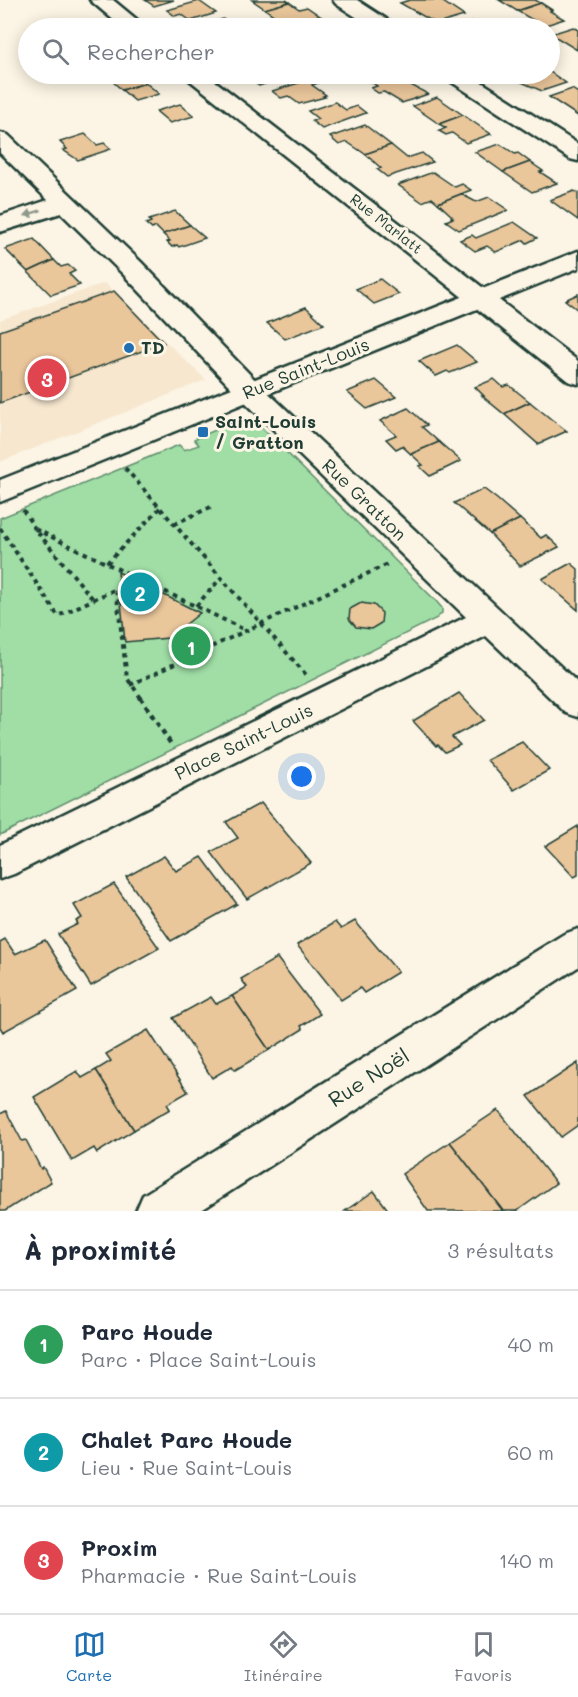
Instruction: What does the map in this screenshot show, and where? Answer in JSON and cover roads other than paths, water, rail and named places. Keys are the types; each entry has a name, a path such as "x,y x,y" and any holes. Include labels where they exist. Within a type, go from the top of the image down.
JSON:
{"street":[{"path":"99,0 123,18"},
{"path":"343,0 371,18"},
{"name":"Rue Marlatt","path":"206,84 578,375"},
{"path":"470,84 578,154"},
{"name":"Rue Gratton","path":"0,140 132,268 250,391 578,704"},
{"path":"0,224 65,202"},
{"name":"Rue Saint-Louis","path":"5,491 578,259"},
{"name":"Place Saint-Louis","path":"0,863 489,620"},
{"name":"Rue Noël","path":"159,1211 578,946"}],"place":[{"name":"TD","path":"129,348"},
{"name":"Proxim","path":"47,378"},
{"name":"Saint-Louis / Gratton","path":"203,432"},
{"name":"Chalet Parc Houde","path":"140,592"},
{"name":"Parc Houde","path":"191,646"}]}
